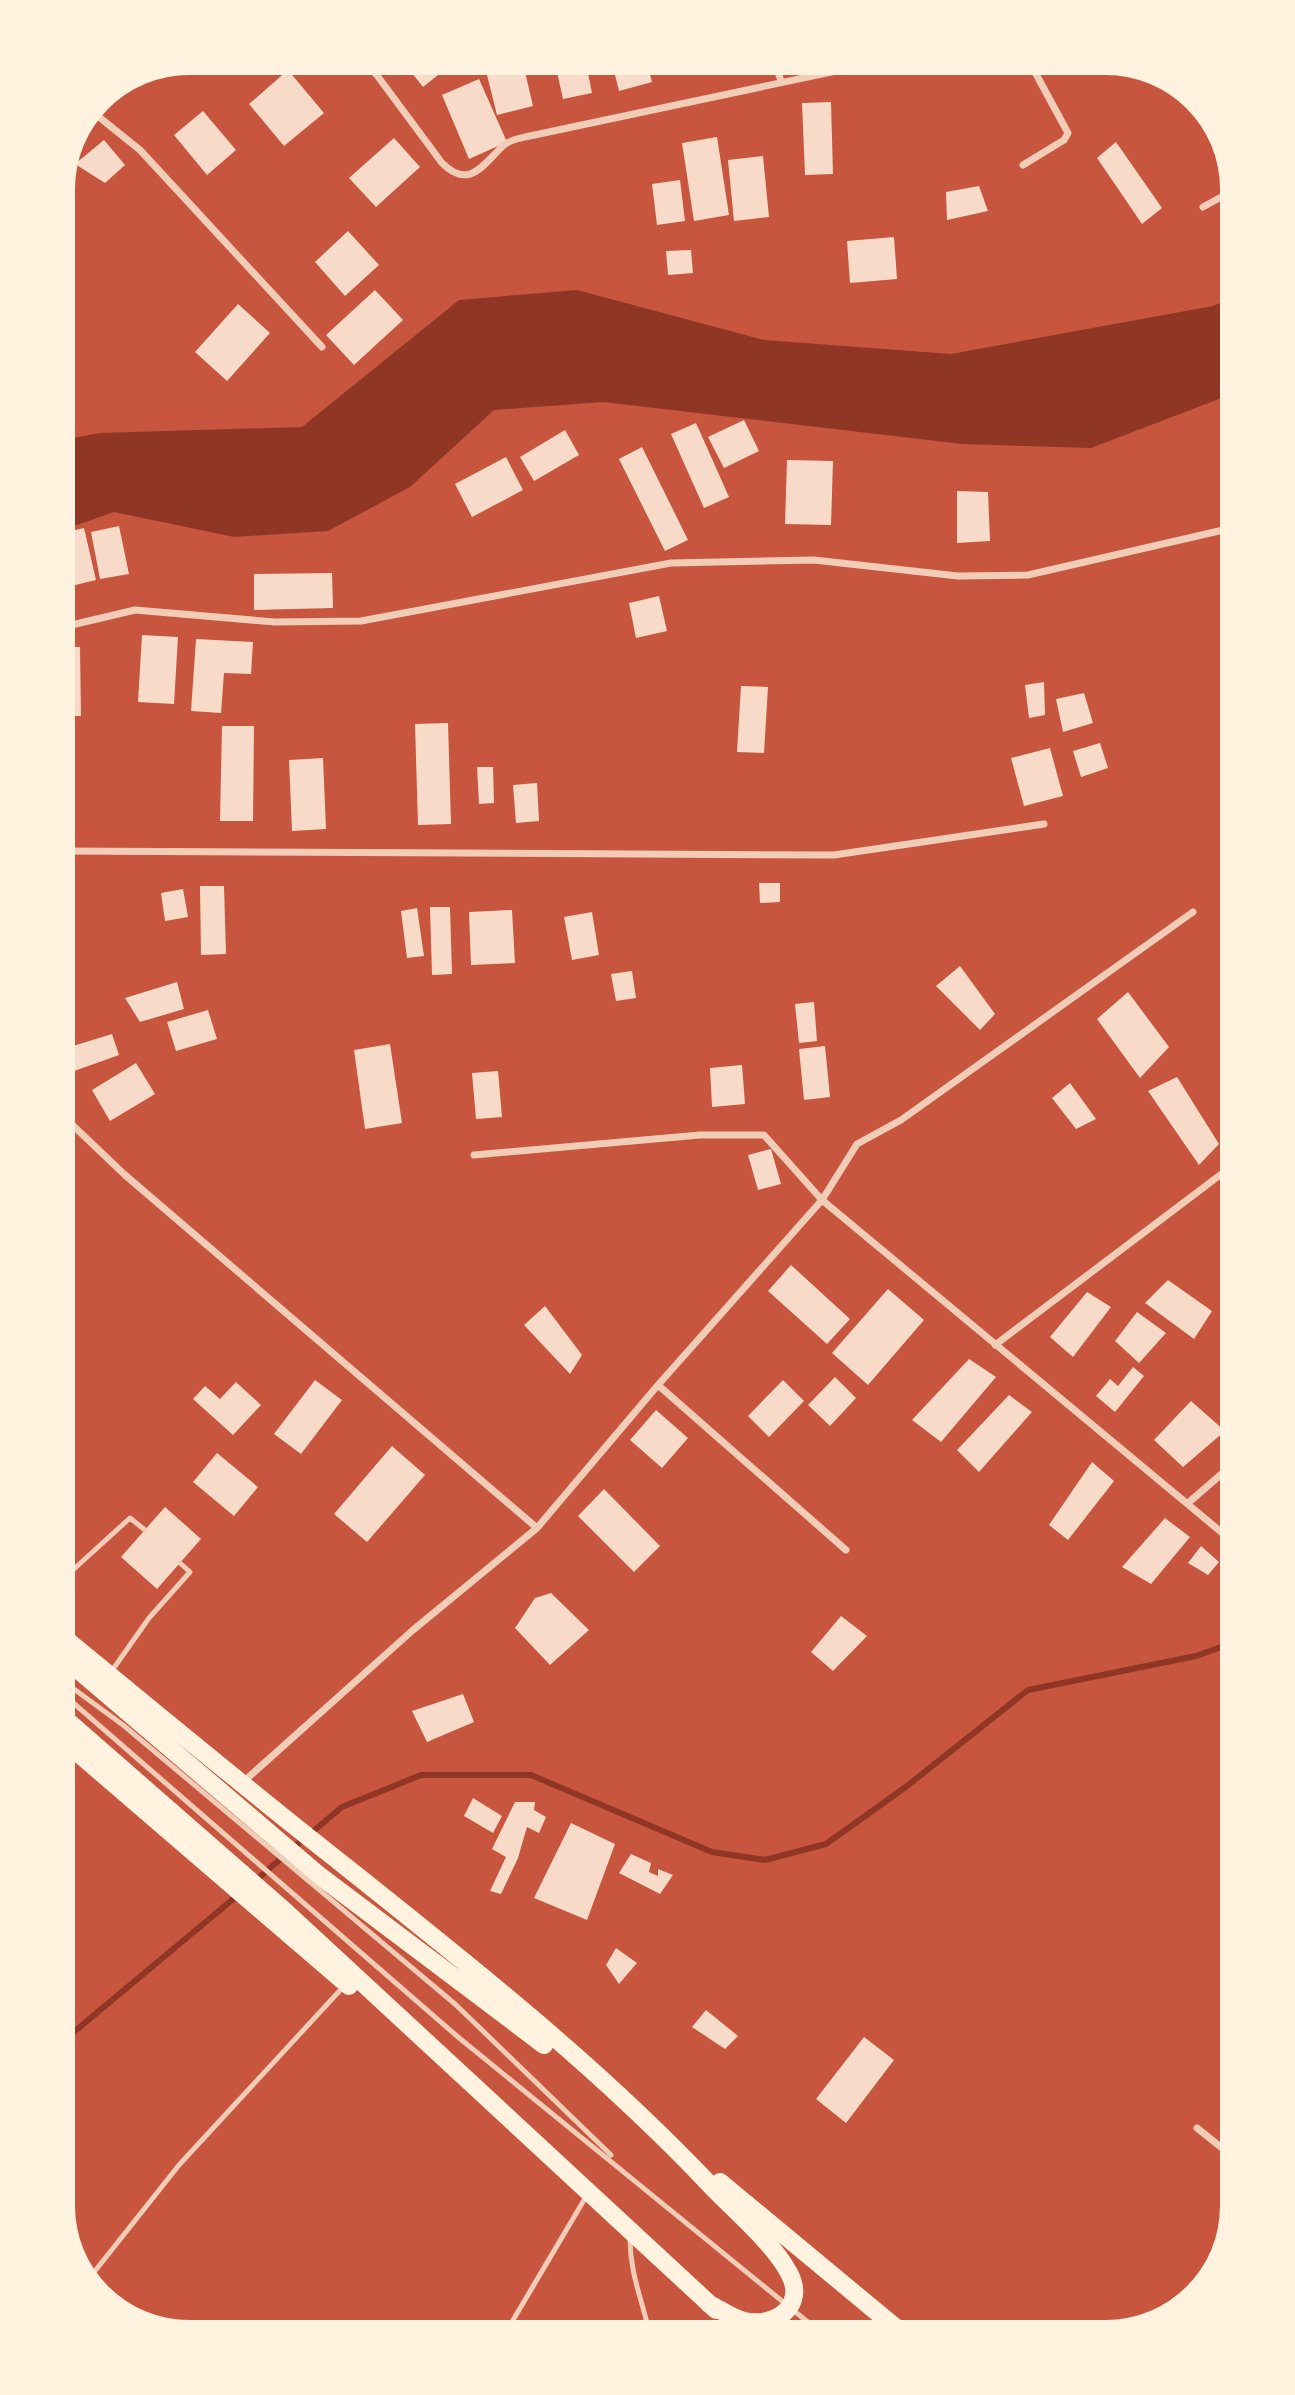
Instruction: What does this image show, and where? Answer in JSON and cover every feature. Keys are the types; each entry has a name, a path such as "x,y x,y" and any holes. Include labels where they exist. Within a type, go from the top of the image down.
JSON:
{"highway":[{"path":"75,1647 515,2006 659,2131 887,2320"},
{"path":"75,1668 249,1825 316,1880 659,2131 763,2241 789,2273 796,2295 791,2308 781,2318 756,2320"},
{"path":"75,1728 219,1854 346,1983 508,2118"},
{"path":"75,1749 219,1854"},
{"path":"280,1918 508,2118 726,2320"},
{"path":"709,2304 742,2320"}],"street":[{"path":"377,75 442,163 452,172 462,175 473,174 507,142 812,75"},
{"path":"779,75 781,81"},
{"path":"1023,165 1065,140 1068,133 1037,75"},
{"path":"101,118 140,150 322,347"},
{"path":"1203,207 1220,198"},
{"path":"75,624 135,610 275,622 361,621 671,563 814,560 958,576 1028,575 1220,531"},
{"path":"75,851 834,855 1044,824"},
{"path":"242,1783 413,1629 537,1528 658,1385 822,1200 857,1143 901,1120 1193,912"},
{"path":"75,1127 125,1175 537,1528"},
{"path":"474,1155 699,1135 764,1135 822,1200 1220,1531"},
{"path":"995,1345 1220,1175"},
{"path":"658,1385 846,1550"},
{"path":"1188,1503 1220,1475"},
{"path":"1197,2128 1220,2146"}],"lane":[{"path":"75,1567 130,1518 145,1530"},
{"path":"110,1675 149,1618 190,1572 180,1563"},
{"path":"75,1690 249,1825"},
{"path":"75,1706 219,1854 299,1898 458,2037 634,2177 806,2320"},
{"path":"316,1880 454,2004 634,2177"},
{"path":"95,2269 179,2165 346,1983"},
{"path":"513,2320 588,2192"},
{"path":"630,2231 630,2257 645,2320"}],"shaded area":[{"path":"577,290 764,340 951,354 1220,303 1220,399 1091,448 962,444 603,402 494,410 410,487 328,531 234,537 114,512 75,526 75,438 100,433 302,427 459,300"}],"building":[{"path":"282,75 292,75 324,113 284,146 249,104"},
{"path":"414,75 438,75 423,87"},
{"path":"487,75 526,75 533,106 497,115"},
{"path":"558,75 588,75 592,93 563,99"},
{"path":"615,75 650,75 652,82 619,91"},
{"path":"479,79 507,142 469,159 442,95"},
{"path":"831,102 833,174 805,175 802,103"},
{"path":"203,111 236,150 207,175 174,135"},
{"path":"717,137 729,215 694,221 682,143"},
{"path":"394,138 420,167 376,207 349,178"},
{"path":"104,140 125,165 105,183 78,166 79,161"},
{"path":"1116,142 1162,208 1142,224 1097,158"},
{"path":"763,156 769,217 734,221 728,160"},
{"path":"680,180 685,221 657,225 652,184"},
{"path":"979,186 988,211 947,220 946,192"},
{"path":"348,231 379,265 345,296 315,262"},
{"path":"894,237 897,279 850,283 847,241"},
{"path":"691,250 693,273 668,275 666,251"},
{"path":"375,290 403,320 354,365 326,335"},
{"path":"238,304 270,333 227,381 195,352"},
{"path":"744,420 759,451 724,468 708,437"},
{"path":"696,423 729,497 704,508 671,434"},
{"path":"565,430 579,455 534,481 520,457"},
{"path":"642,447 688,540 665,551 619,459"},
{"path":"506,457 523,490 472,517 455,484"},
{"path":"787,460 833,461 831,525 785,524"},
{"path":"957,491 988,492 990,541 957,543"},
{"path":"119,526 129,574 100,579 91,532"},
{"path":"84,528 96,580 75,585 75,530"},
{"path":"332,573 333,608 254,610 254,574"},
{"path":"659,596 667,631 636,638 629,603"},
{"path":"142,635 178,637 174,704 138,702"},
{"path":"196,639 253,642 251,674 224,673 221,713 191,711"},
{"path":"75,647 80,647 81,716 75,716"},
{"path":"1044,682 1045,715 1029,718 1025,685"},
{"path":"741,686 768,687 764,753 737,752"},
{"path":"1084,693 1093,723 1063,732 1056,699"},
{"path":"448,723 451,824 418,825 415,724"},
{"path":"222,726 254,726 253,821 220,821"},
{"path":"1100,743 1108,768 1081,777 1073,751"},
{"path":"1050,748 1063,796 1024,806 1011,758"},
{"path":"323,758 326,829 292,831 289,760"},
{"path":"477,767 493,767 494,803 479,804"},
{"path":"537,783 539,821 516,823 513,785"},
{"path":"759,883 780,883 780,902 760,903"},
{"path":"200,886 224,886 226,954 201,955"},
{"path":"183,889 188,917 165,921 161,893"},
{"path":"430,907 450,907 452,974 432,975"},
{"path":"417,908 424,956 407,958 401,911"},
{"path":"512,910 515,963 471,965 469,912"},
{"path":"592,912 599,955 572,960 564,917"},
{"path":"960,966 995,1014 980,1030 936,986"},
{"path":"632,971 636,998 616,1001 611,974"},
{"path":"177,982 184,1009 140,1022 125,998"},
{"path":"1128,992 1169,1047 1140,1078 1097,1019"},
{"path":"814,1002 817,1041 799,1043 795,1004"},
{"path":"208,1010 217,1039 176,1051 167,1022"},
{"path":"112,1034 119,1055 75,1071 75,1045"},
{"path":"390,1044 402,1123 365,1129 354,1050"},
{"path":"825,1046 830,1097 804,1100 799,1049"},
{"path":"136,1063 155,1094 110,1121 92,1090"},
{"path":"742,1065 745,1104 712,1107 710,1068"},
{"path":"498,1071 502,1117 476,1119 472,1073"},
{"path":"1177,1077 1219,1144 1199,1165 1148,1091"},
{"path":"1070,1083 1096,1119 1076,1129 1052,1098"},
{"path":"771,1149 781,1184 758,1190 748,1155"},
{"path":"791,1265 850,1319 827,1344 768,1291"},
{"path":"1168,1280 1212,1311 1194,1339 1145,1303"},
{"path":"888,1289 924,1320 868,1385 832,1353"},
{"path":"1087,1292 1111,1307 1073,1357 1050,1337"},
{"path":"545,1306 582,1355 570,1374 524,1325"},
{"path":"1137,1312 1166,1333 1139,1363 1115,1341"},
{"path":"969,1359 996,1377 941,1442 912,1420"},
{"path":"1133,1367 1144,1376 1115,1412 1096,1396 1110,1379 1118,1386"},
{"path":"835,1377 856,1398 830,1426 808,1405"},
{"path":"315,1380 342,1400 301,1454 274,1434"},
{"path":"783,1380 804,1401 769,1437 748,1416"},
{"path":"236,1382 261,1405 233,1435 193,1399 205,1386 220,1399"},
{"path":"1009,1395 1032,1412 979,1472 957,1450"},
{"path":"1191,1401 1220,1427 1220,1435 1183,1467 1154,1440"},
{"path":"656,1410 688,1438 662,1468 630,1440"},
{"path":"392,1446 425,1475 367,1542 334,1514"},
{"path":"217,1453 258,1487 234,1516 193,1482"},
{"path":"1092,1462 1114,1481 1068,1540 1049,1525"},
{"path":"604,1489 660,1546 634,1572 578,1516"},
{"path":"165,1507 201,1539 157,1589 121,1557"},
{"path":"1165,1518 1190,1537 1151,1584 1122,1567"},
{"path":"1201,1546 1219,1562 1208,1575 1188,1563"},
{"path":"551,1593 589,1630 550,1665 515,1628 535,1598"},
{"path":"841,1616 867,1636 833,1671 811,1652"},
{"path":"463,1694 474,1722 427,1742 412,1711"},
{"path":"473,1798 502,1816 493,1833 464,1816"},
{"path":"515,1802 535,1802 534,1810 546,1817 539,1833 527,1827 518,1858 501,1894 490,1891 506,1857 492,1849"},
{"path":"571,1823 615,1844 587,1920 534,1898"},
{"path":"631,1854 651,1863 649,1872 658,1876 658,1869 673,1875 660,1894 619,1873"},
{"path":"616,1948 637,1963 619,1984 606,1965"},
{"path":"706,2010 738,2036 725,2049 692,2027"},
{"path":"864,2037 894,2060 846,2123 816,2099"}],"waterway":[{"path":"292,1849 342,1807 421,1775 531,1775 712,1852 765,1860 826,1844 907,1786 1028,1690 1196,1656 1220,1647"},
{"path":"255,1881 284,1856"},
{"path":"75,2031 238,1895"}]}
